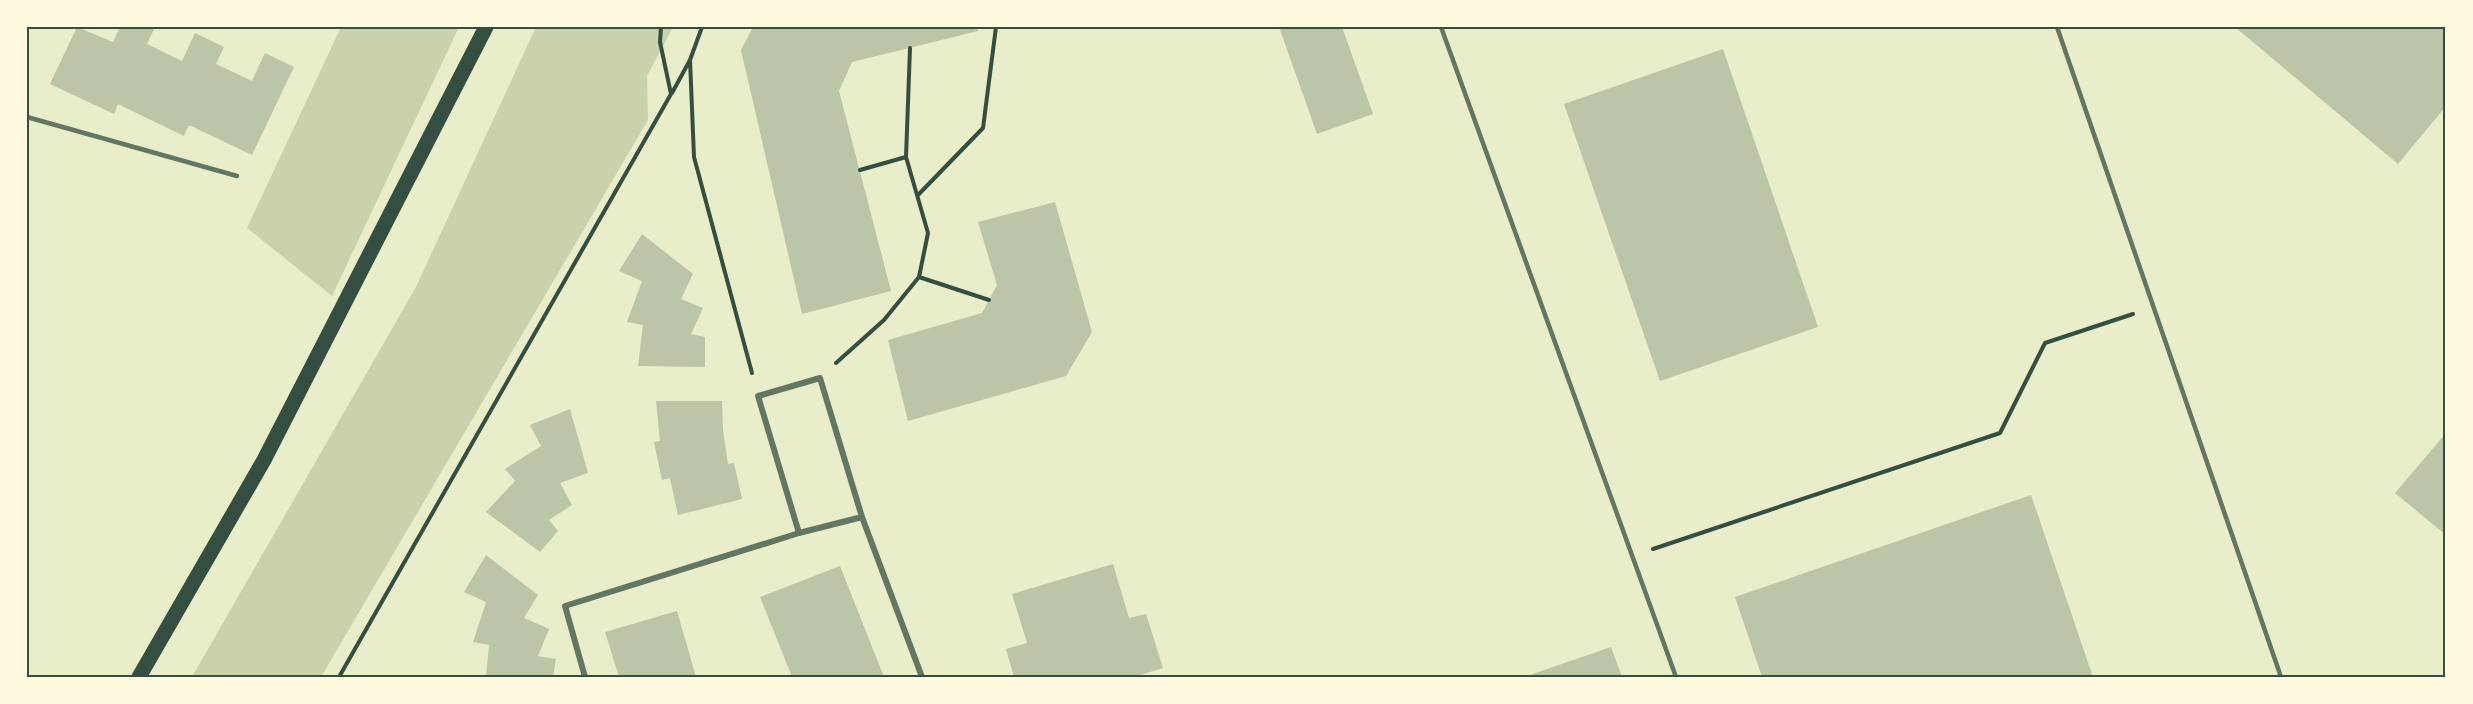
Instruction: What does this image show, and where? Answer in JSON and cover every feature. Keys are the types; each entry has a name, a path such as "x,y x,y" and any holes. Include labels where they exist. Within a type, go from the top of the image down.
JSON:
{"main road":[{"path":"139,677 264,460 486,27"}],"street":[{"path":"799,533 758,396 819,378 862,517 922,677"},
{"path":"585,677 565,606 799,533 862,517"}],"lane":[{"path":"1441,27 1676,677"},
{"path":"2057,27 2281,677"},
{"path":"27,117 237,176"}],"path":[{"path":"661,27 660,42 671,93"},
{"path":"339,677 690,60 702,27"},
{"path":"917,196 983,128 996,27"},
{"path":"819,378 884,320 919,277 928,234 906,157 910,48"},
{"path":"690,60 694,157 758,396"},
{"path":"860,170 906,157"},
{"path":"919,277 989,300"},
{"path":"1632,556 2001,433 2045,343 2154,307"}],"green space":[{"path":"341,27 459,27 332,296 247,228"},
{"path":"536,27 673,27 647,76 648,120 321,677 192,677 416,287"}],"building":[{"path":"77,27 113,42 120,27 155,27 147,44 182,61 195,33 224,47 216,64 252,81 265,53 294,67 252,155 189,125 184,136 118,104 114,114 50,84"},
{"path":"753,27 977,27 978,31 852,62 839,91 891,291 802,314 741,50"},
{"path":"1279,27 1342,27 1373,114 1317,134"},
{"path":"2235,27 2446,27 2446,106 2398,164"},
{"path":"1723,49 1818,327 1660,381 1564,104"},
{"path":"1055,202 1092,332 1066,376 908,421 888,340 982,313 997,285 978,222"},
{"path":"642,234 693,274 681,299 703,308 691,334 705,337 705,367 638,366 643,325 627,322 642,281 619,271"},
{"path":"656,401 722,401 728,464 734,463 742,499 678,515 670,478 662,480 654,442 660,441"},
{"path":"570,409 588,473 560,483 572,505 549,520 558,531 540,552 486,512 515,481 505,469 541,446 530,425"},
{"path":"2446,433 2446,535 2395,493"},
{"path":"2031,495 2093,677 1762,677 1735,597"},
{"path":"486,555 538,595 524,618 549,629 538,656 556,659 553,677 486,677 489,645 473,642 486,602 464,592"},
{"path":"1113,564 1129,618 1146,614 1163,668 1134,677 1014,677 1006,649 1027,643 1012,594"},
{"path":"840,566 884,677 792,677 760,597"},
{"path":"677,611 696,677 619,677 605,632"},
{"path":"1611,647 1622,677 1524,677"}]}
